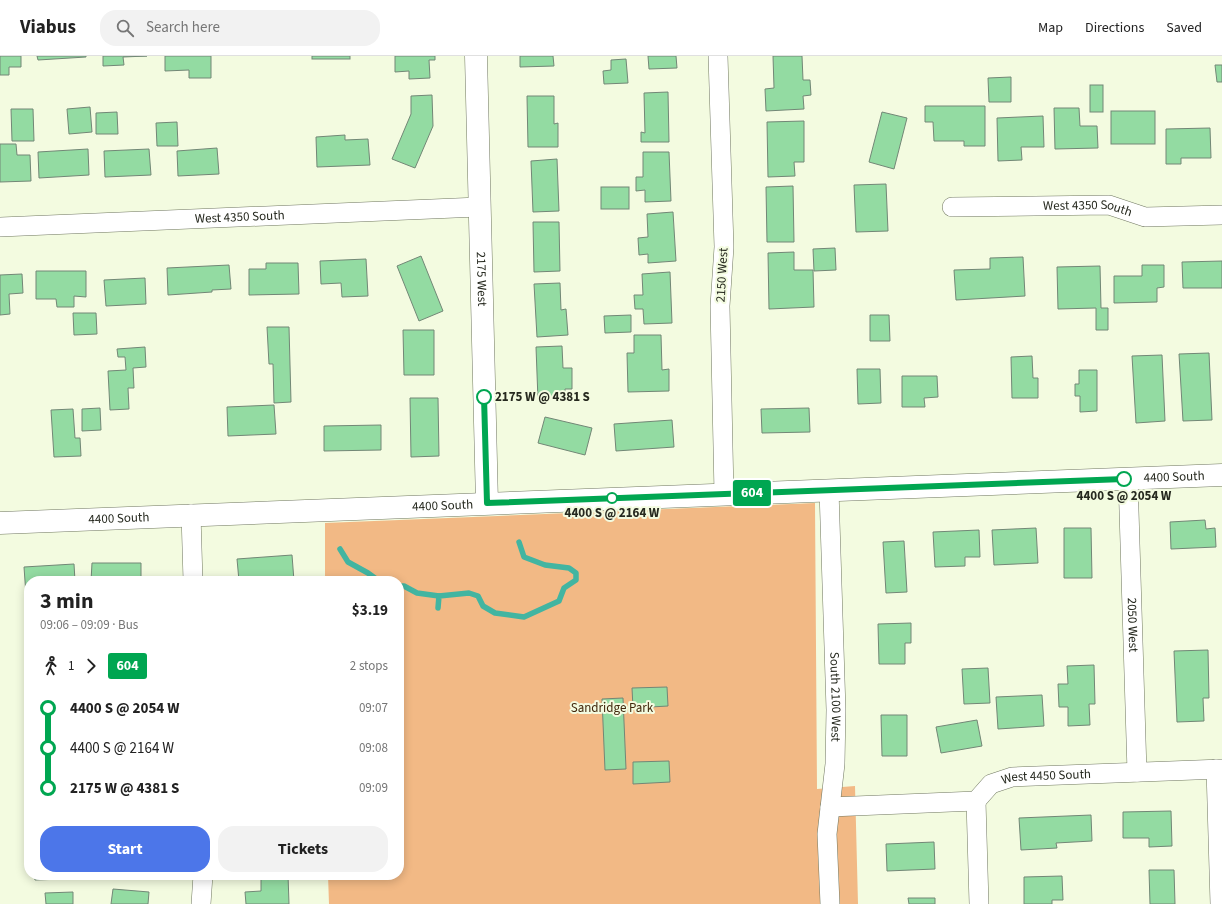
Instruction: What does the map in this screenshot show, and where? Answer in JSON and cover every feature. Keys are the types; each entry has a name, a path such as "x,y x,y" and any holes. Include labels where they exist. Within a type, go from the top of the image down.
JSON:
{"street":[{"name":"2175 West","path":"476,56 487,503"},
{"name":"2150 West","path":"718,56 724,247 720,306 724,494"},
{"name":"West 4350 South","path":"952,207 1109,205 1145,217 1222,215"},
{"name":"West 4350 South","path":"0,227 479,207"},
{"name":"4400 South","path":"0,523 191,514 1222,475"},
{"name":"2050 West","path":"1128,478 1137,772"},
{"name":"South 2100 West","path":"829,490 836,710 835,764 827,834 830,904"},
{"path":"191,514 193,576"},
{"name":"West 4450 South","path":"976,801 991,784 1012,777 1219,769"},
{"path":"1219,769 1220,904"},
{"path":"830,807 976,801 979,904"},
{"path":"201,904 203,880"}],"green space":[{"name":"Sandridge Park","path":"815,503 817,789 855,786 858,904 329,904 328,880 404,880 404,576 325,576 325,523"}],"building":[{"path":"0,56 21,56 21,67 9,67 9,75 0,75"},
{"path":"37,56 86,56 86,57 38,60"},
{"path":"103,56 147,56 123,57 124,65 103,66"},
{"path":"165,56 211,56 211,78 189,78 189,70 165,71"},
{"path":"312,56 350,56 350,59 312,59"},
{"path":"395,56 435,56 435,60 429,60 430,78 409,79 409,71 395,72"},
{"path":"520,56 553,56 554,66 520,67"},
{"path":"648,56 676,56 677,68 649,69"},
{"path":"773,56 802,56 803,80 810,80 811,95 803,96 804,109 766,111 765,89 774,88"},
{"path":"626,59 628,83 604,84 603,71 611,70 611,60"},
{"path":"1215,65 1222,65 1222,82 1217,82"},
{"path":"1011,77 1011,102 989,102 988,78"},
{"path":"1090,85 1103,85 1103,112 1090,112"},
{"path":"668,92 669,142 641,142 641,132 645,133 644,93"},
{"path":"432,95 433,126 415,168 392,159 411,114 411,96"},
{"path":"527,96 554,96 554,124 558,123 558,147 528,147"},
{"path":"925,106 985,106 985,146 964,146 964,141 934,141 933,122 925,122"},
{"path":"90,107 92,132 69,134 67,109"},
{"path":"1054,108 1079,108 1080,126 1097,126 1098,148 1055,149"},
{"path":"11,109 33,109 34,141 12,141"},
{"path":"1111,111 1155,111 1155,144 1111,144"},
{"path":"117,112 118,134 96,134 96,113"},
{"path":"882,112 907,118 894,169 869,162"},
{"path":"1043,116 1044,147 1021,147 1022,160 998,161 997,118"},
{"path":"804,121 804,162 794,162 795,176 768,177 767,122"},
{"path":"177,122 178,146 157,146 156,123"},
{"path":"1210,128 1211,158 1181,158 1181,164 1166,164 1166,129"},
{"path":"345,135 345,140 368,139 370,165 317,167 316,137"},
{"path":"0,144 16,144 17,155 30,155 31,181 0,182"},
{"path":"217,148 219,174 178,176 177,151"},
{"path":"88,149 89,175 39,178 38,152"},
{"path":"149,149 151,175 105,177 104,151"},
{"path":"643,152 669,152 671,201 645,202 645,190 636,191 636,177 643,177"},
{"path":"557,159 559,211 533,212 531,161"},
{"path":"886,184 888,231 856,232 854,185"},
{"path":"793,186 794,242 767,242 766,187"},
{"path":"601,187 629,187 629,209 601,209"},
{"path":"673,212 676,261 648,263 648,254 639,255 638,238 648,237 647,214"},
{"path":"533,222 559,222 560,271 534,272"},
{"path":"835,248 836,270 814,271 813,249"},
{"path":"794,252 794,270 813,270 814,307 769,309 768,253"},
{"path":"421,256 443,311 419,321 397,266"},
{"path":"1023,257 1025,296 956,300 954,270 990,269 990,258"},
{"path":"366,259 368,296 342,297 341,283 321,284 320,261"},
{"path":"1222,261 1222,288 1183,288 1182,262"},
{"path":"266,263 298,263 299,294 249,295 249,269 266,269"},
{"path":"229,265 231,289 168,295 167,268"},
{"path":"1142,265 1164,265 1164,287 1157,288 1157,302 1114,303 1114,276 1142,276"},
{"path":"1100,266 1101,308 1108,308 1108,330 1096,330 1096,308 1058,309 1057,267"},
{"path":"36,271 86,271 86,297 74,296 74,307 57,307 56,299 36,299"},
{"path":"670,272 672,323 644,324 643,309 635,309 634,295 643,295 642,274"},
{"path":"22,274 23,293 9,294 10,314 0,315 0,275"},
{"path":"145,278 146,304 106,306 104,280"},
{"path":"560,283 561,310 566,309 568,335 537,337 534,284"},
{"path":"73,313 96,313 97,334 74,335"},
{"path":"631,315 631,332 605,333 604,316"},
{"path":"870,315 889,315 890,341 870,341"},
{"path":"267,327 289,327 291,402 274,403 273,364 269,364"},
{"path":"403,330 434,330 434,375 404,375"},
{"path":"634,335 661,335 662,370 669,369 669,391 628,392 627,353 634,353"},
{"path":"562,346 563,368 572,368 572,389 565,389 565,399 538,400 536,347"},
{"path":"145,347 146,367 133,368 134,388 128,388 129,409 110,410 108,371 126,370 125,357 118,357 117,349"},
{"path":"1209,353 1212,420 1183,421 1179,354"},
{"path":"1162,355 1165,421 1136,423 1132,356"},
{"path":"1032,356 1033,378 1038,378 1038,398 1012,398 1011,357"},
{"path":"857,369 880,369 881,403 858,404"},
{"path":"1079,370 1097,370 1097,411 1080,412 1080,396 1075,396 1075,384 1079,384"},
{"path":"902,376 937,376 938,397 924,398 925,407 902,407"},
{"path":"410,398 438,398 439,456 411,457"},
{"path":"274,405 276,434 228,436 227,407"},
{"path":"100,408 101,430 82,431 82,409"},
{"path":"809,408 810,432 762,433 761,409"},
{"path":"73,409 75,438 80,438 81,456 54,457 51,410"},
{"path":"545,417 592,428 585,455 538,443"},
{"path":"672,420 674,447 616,451 614,424"},
{"path":"381,425 381,450 324,451 324,426"},
{"path":"1205,520 1206,529 1215,528 1216,547 1171,549 1170,522"},
{"path":"1036,528 1038,563 994,565 992,530"},
{"path":"1064,528 1091,528 1092,578 1064,578"},
{"path":"979,530 980,557 965,557 965,566 935,567 933,532"},
{"path":"904,541 907,592 886,593 883,542"},
{"path":"292,555 294,576 239,576 237,559"},
{"path":"92,563 141,563 141,576 91,576"},
{"path":"74,564 75,576 25,576 24,567"},
{"path":"911,623 911,643 905,643 905,664 879,664 878,624"},
{"path":"1208,650 1209,698 1203,698 1204,721 1177,722 1174,651"},
{"path":"1094,665 1095,704 1089,704 1090,725 1068,726 1068,707 1059,707 1058,684 1068,684 1067,666"},
{"path":"988,668 990,703 964,704 962,669"},
{"path":"667,687 668,706 633,708 632,688"},
{"path":"1042,695 1044,726 998,729 996,697"},
{"path":"623,698 626,769 605,770 602,699"},
{"path":"881,715 907,715 907,756 882,756"},
{"path":"977,720 982,746 941,753 936,727"},
{"path":"669,761 670,782 633,784 633,762"},
{"path":"1171,811 1172,846 1149,847 1149,838 1123,838 1123,812"},
{"path":"1091,815 1092,841 1056,843 1057,848 1021,850 1019,818"},
{"path":"934,842 935,869 887,871 886,844"},
{"path":"1149,870 1174,870 1175,904 1150,904"},
{"path":"1062,876 1063,900 1052,900 1052,904 1024,904 1024,877"},
{"path":"261,880 288,880 289,904 246,904 245,892 261,891"},
{"path":"113,889 149,892 148,904 111,904"},
{"path":"73,892 73,904 46,904 45,893"},
{"path":"908,898 935,898 935,904 909,904"}],"waterway":[{"path":"438,608 439,596 469,593 478,596 483,606 495,613 524,617 559,601 564,588 576,580 576,573 569,568 545,565 524,557 519,542"},
{"path":"340,549 348,562 372,576"},
{"path":"404,586 417,593 439,596"}],"bus line":[{"name":"604","path":"484,397 487,503 1124,479"}],"place":[{"name":"2175 W @ 4381 S","path":"484,397"},
{"name":"4400 S @ 2054 W","path":"1124,479"},
{"name":"4400 S @ 2164 W","path":"612,498"}]}
